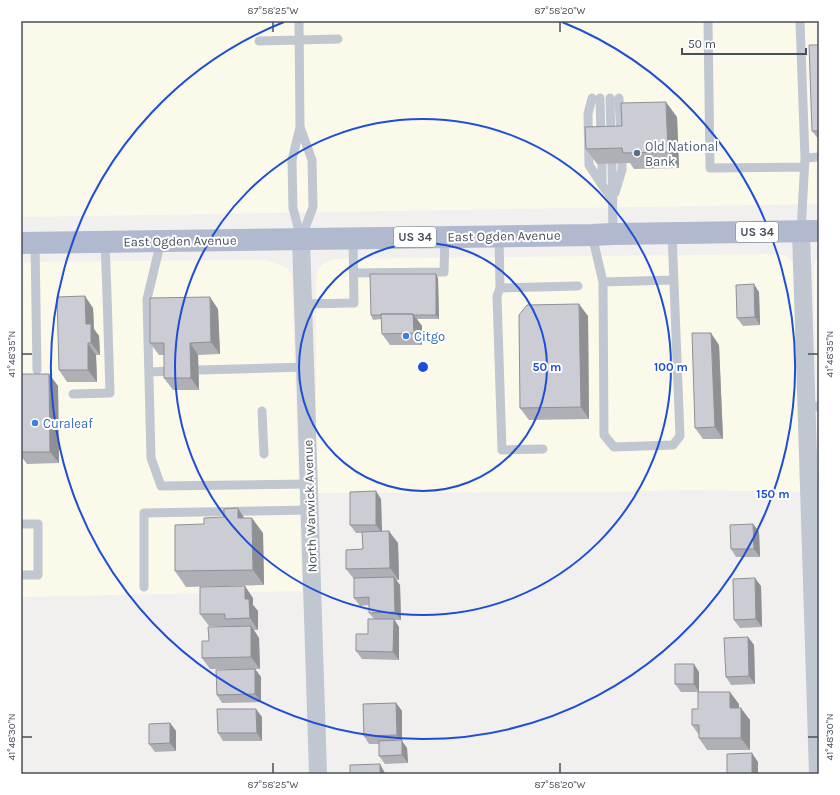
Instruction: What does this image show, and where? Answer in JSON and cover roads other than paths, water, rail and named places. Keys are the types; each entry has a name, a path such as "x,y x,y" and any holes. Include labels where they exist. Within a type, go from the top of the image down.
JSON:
{"main road":[{"name":"East Ogden Avenue","path":"28,243 810,232"}],"street":[{"path":"810,232 818,774"},
{"name":"North Warwick Avenue","path":"301,239 318,774"}],"lane":[{"path":"299,21 300,127 292,160 293,208 301,239"},
{"path":"708,21 710,168 804,167"},
{"path":"800,21 805,158 804,167 810,232"},
{"path":"259,41 338,39"},
{"path":"601,142 596,98 588,114 589,165 613,200"},
{"path":"611,142 614,98 621,141"},
{"path":"300,127 312,160 313,207 301,239"},
{"path":"805,158 819,157"},
{"path":"622,163 622,170 603,235 604,435 614,447 673,445 680,436 672,234"},
{"path":"602,164 602,186"},
{"path":"612,164 613,200"},
{"path":"499,236 500,288 497,296 502,450 543,449"},
{"path":"354,273 444,272 445,237"},
{"path":"303,304 354,303 353,238"},
{"path":"161,241 147,299 151,458 161,486 309,484"},
{"path":"73,394 110,393 108,294 105,242"},
{"path":"28,243 37,370"},
{"path":"603,282 674,280"},
{"path":"500,288 578,286"},
{"path":"199,370 305,368"},
{"path":"149,372 172,371"},
{"path":"262,411 264,454"},
{"path":"144,587 144,513 310,510"},
{"path":"21,524 38,524 38,575 21,575"}],"place":[{"name":"Old National Bank","path":"637,153"},
{"name":"Citgo","path":"406,336"},
{"name":"Curaleaf","path":"35,423"}]}
